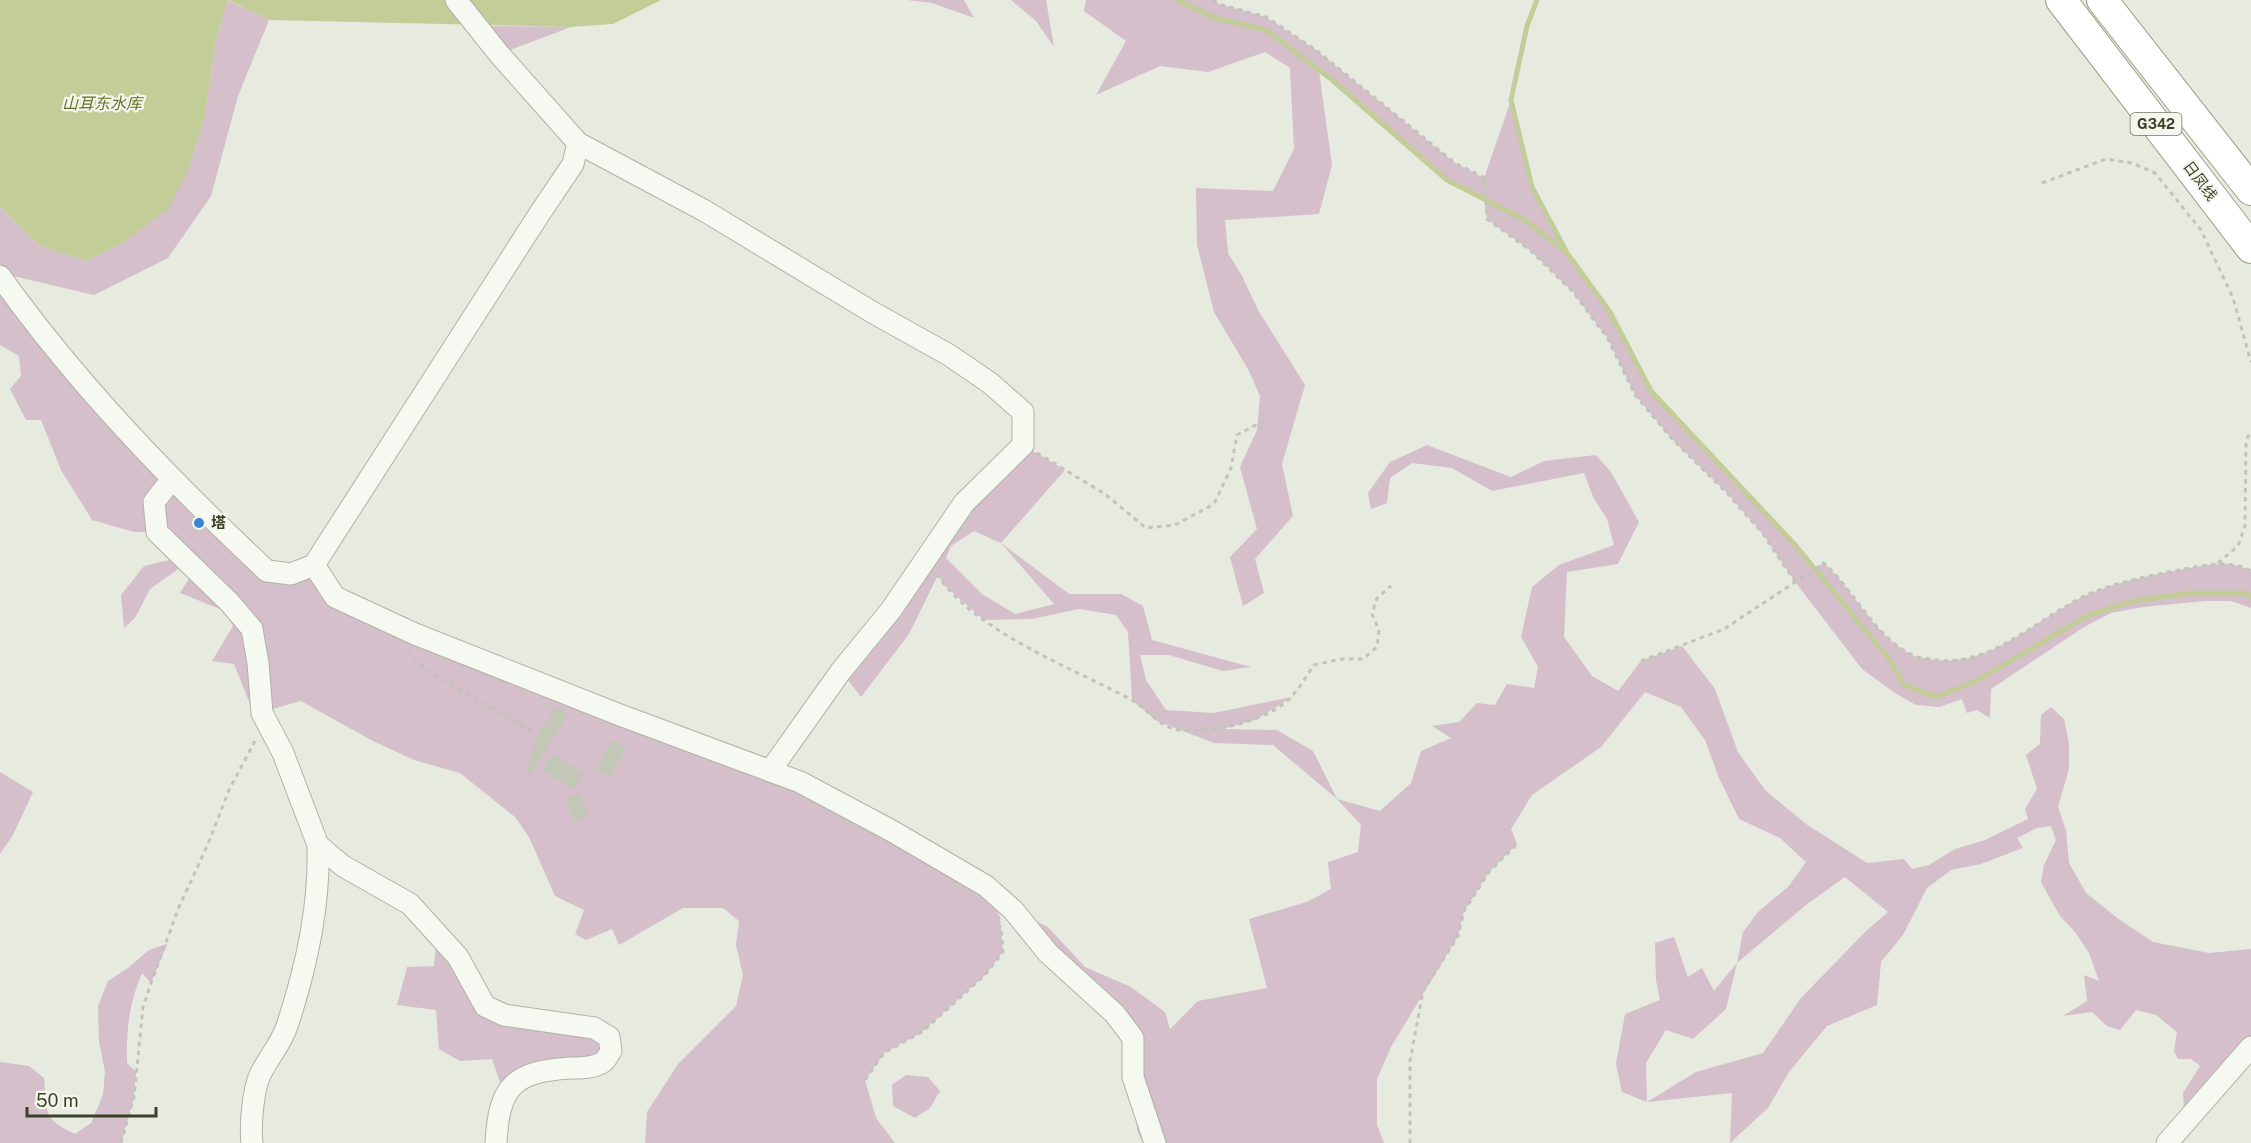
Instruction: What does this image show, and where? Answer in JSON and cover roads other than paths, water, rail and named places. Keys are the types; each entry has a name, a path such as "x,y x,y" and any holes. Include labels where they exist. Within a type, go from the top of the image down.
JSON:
{"highway":[{"name":"日凤线","path":"2061,0 2251,248"},
{"path":"2102,0 2251,190"}],"street":[{"path":"456,0 499,54 578,143 705,211 872,312 949,355 990,383 1023,412 1023,445 964,503 891,610 841,671 771,771"},
{"path":"0,276 33,323 82,382 172,479 267,571 291,574 314,565 573,164 578,143"},
{"path":"172,479 154,501 157,532 230,603 252,630 258,663 262,713 283,753 318,845 319,872 313,919 303,968 286,1029 259,1077 250,1128 252,1143"},
{"path":"314,565 335,597 415,634 620,715 800,782 955,866 986,886 1013,910 1048,953 1115,1014 1133,1038 1132,1077 1155,1143"},
{"path":"318,845 343,866 410,904 458,957 485,1006 504,1015 594,1028 609,1037 611,1051 603,1062 590,1067 548,1070 530,1075 515,1083 504,1094 499,1112 496,1143"},
{"path":"2167,1143 2251,1047"}],"water":[{"name":"山耳东水库","path":"0,0 227,0 215,46 205,115 189,167 169,208 124,242 87,261 40,246 0,207"},
{"path":"228,0 661,0 613,24 571,27 269,20"}],"waterway":[{"path":"1178,0 1215,18 1266,30 1331,79 1447,180 1525,220 1567,253 1610,312 1651,391 1796,546 1889,659 1904,685 1936,697 1974,682 2089,615 2133,601 2190,593 2246,593 2251,597"},
{"path":"1537,0 1527,26 1511,100 1532,187 1566,251"}],"place":[{"name":"塔","path":"199,523"}]}
